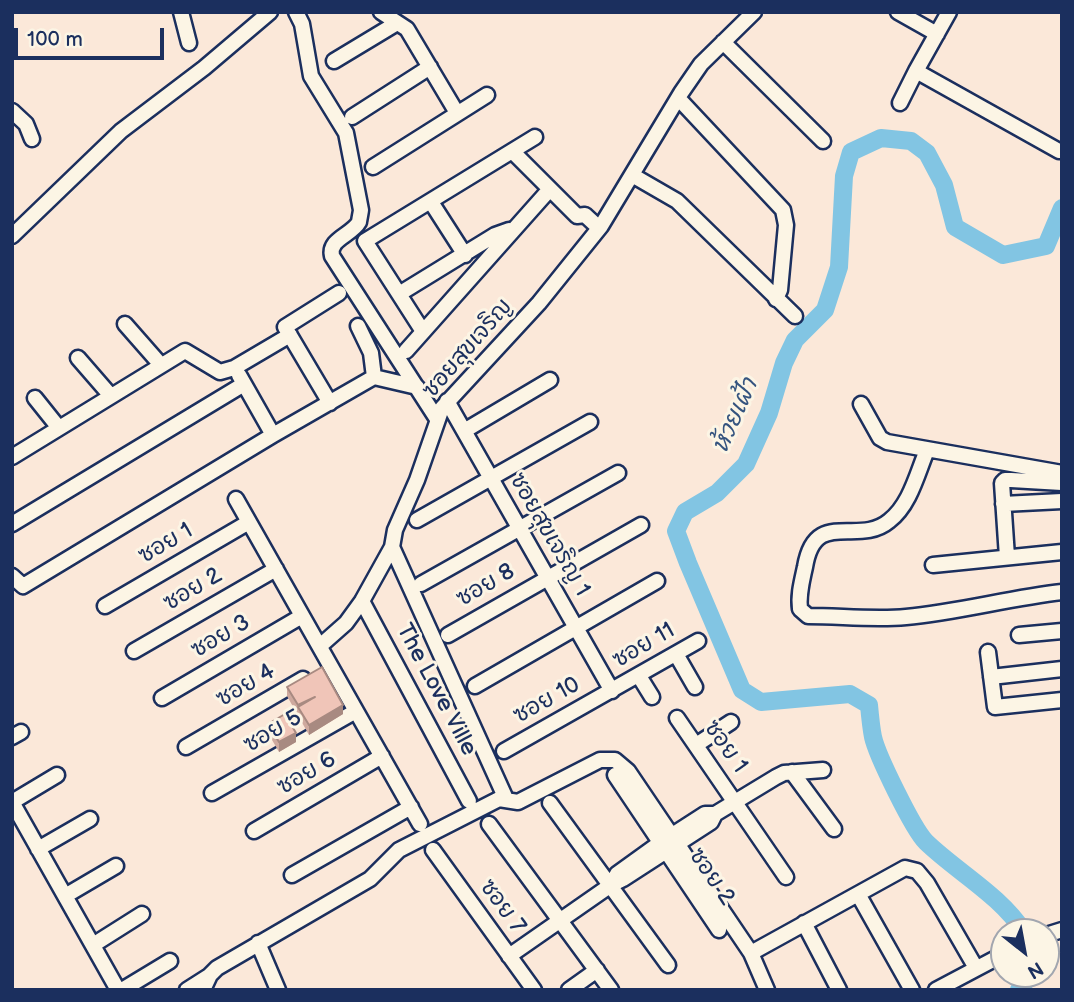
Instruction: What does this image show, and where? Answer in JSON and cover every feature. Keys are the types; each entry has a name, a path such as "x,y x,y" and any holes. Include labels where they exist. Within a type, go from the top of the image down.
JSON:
{"street":[{"path":"181,12 189,43"},
{"path":"12,236 121,131 204,68 270,12"},
{"path":"296,12 302,24 311,76 346,133 361,210 359,221 333,245 330,250 332,256 437,419"},
{"path":"381,12 407,29 457,113"},
{"name":"ซอยสุขเจริญ","path":"320,646 346,623 392,547 395,530 417,480 437,419 447,401 539,303 596,233 701,64 754,12"},
{"path":"898,12 937,34"},
{"path":"900,103 949,12"},
{"path":"334,61 397,23"},
{"path":"723,42 824,141"},
{"path":"352,117 430,67"},
{"path":"916,71 1059,151"},
{"path":"373,167 487,95"},
{"path":"678,98 783,210 786,225 780,290 776,299"},
{"path":"12,111 26,124 32,139"},
{"path":"422,330 365,241 535,137"},
{"path":"512,151 578,216 585,215 596,233"},
{"path":"632,175 677,201 795,316"},
{"path":"406,351 550,189"},
{"path":"431,202 465,255"},
{"path":"399,294 495,235 514,228"},
{"path":"330,403 285,327 340,293"},
{"path":"125,324 161,365"},
{"path":"358,326 370,354 374,377"},
{"path":"12,457 185,351 220,372 234,368 290,335"},
{"path":"78,358 111,396"},
{"path":"234,368 273,435"},
{"path":"12,576 23,586 382,370 408,371"},
{"path":"374,377 417,387"},
{"path":"464,431 550,380"},
{"path":"12,524 244,384"},
{"path":"35,398 59,428"},
{"name":"ซอยสุขเจริญ 1","path":"447,401 612,691"},
{"path":"861,404 883,441 1062,473"},
{"path":"417,520 590,422"},
{"path":"927,450 908,497 887,524 873,530 830,531 820,536 808,548 799,600 800,610 808,616 902,617 957,611 1015,597 1062,592"},
{"path":"421,584 618,472"},
{"path":"1007,557 1002,483 1004,480 1062,483"},
{"path":"236,499 420,824"},
{"path":"1003,505 1062,500"},
{"name":"ซอย 1","path":"105,606 249,522"},
{"path":"547,577 641,525"},
{"path":"392,547 506,799"},
{"path":"933,565 1062,552"},
{"name":"ซอย 2","path":"134,651 276,569"},
{"name":"ซอย 8","path":"448,635 547,577"},
{"path":"475,686 657,581"},
{"name":"The Love Ville","path":"358,605 469,801"},
{"name":"ซอย 3","path":"162,698 302,616"},
{"path":"1019,635 1062,631"},
{"name":"ซอย 11","path":"612,691 698,641"},
{"path":"988,652 995,707 1062,700"},
{"path":"676,654 695,687"},
{"name":"ซอย 4","path":"186,747 330,664"},
{"path":"991,677 1062,669"},
{"path":"639,676 652,697"},
{"name":"ซอย 10","path":"504,751 612,691"},
{"name":"ซอย 5","path":"212,793 356,711"},
{"name":"ซอย 1","path":"677,718 735,802"},
{"path":"696,745 731,722"},
{"name":"ซอย 6","path":"254,831 382,756"},
{"path":"187,990 258,943 370,879 399,850 499,799 518,802 600,760 615,760 628,771 669,843"},
{"path":"509,956 611,885 623,880 669,843 711,822 715,814 776,777 792,772 823,769"},
{"path":"792,772 834,829"},
{"path":"57,775 12,802 120,990 170,961"},
{"path":"615,775 751,953 767,990"},
{"path":"735,802 786,877"},
{"path":"550,803 668,965"},
{"path":"292,875 411,807"},
{"path":"38,849 90,820"},
{"path":"489,824 611,990"},
{"name":"ซอย 2","path":"669,843 719,930"},
{"name":"ซอย 7","path":"433,850 534,990"},
{"path":"65,896 116,866"},
{"path":"751,953 905,868 917,871 928,883 976,968"},
{"path":"858,894 912,990"},
{"path":"93,945 142,914"},
{"path":"804,923 839,990"},
{"path":"258,943 278,990"},
{"path":"936,990 990,961"},
{"path":"569,990 597,970"},
{"path":"203,990 210,975"}],"building":[{"path":"322,667 343,705 309,725 298,707 315,697 298,705 287,687"},
{"path":"285,714 296,733 279,742 268,724"}],"waterway":[{"name":"ห้วยเฝ้า","path":"1013,918 920,834 881,759 872,733 869,705 850,694 761,702 742,690 676,531 685,512 717,493 746,464 769,413 784,363 795,340 825,310 839,267 844,176 851,152 881,138 911,141 927,153 944,185 955,227 1003,255 1046,246 1062,208"}]}
